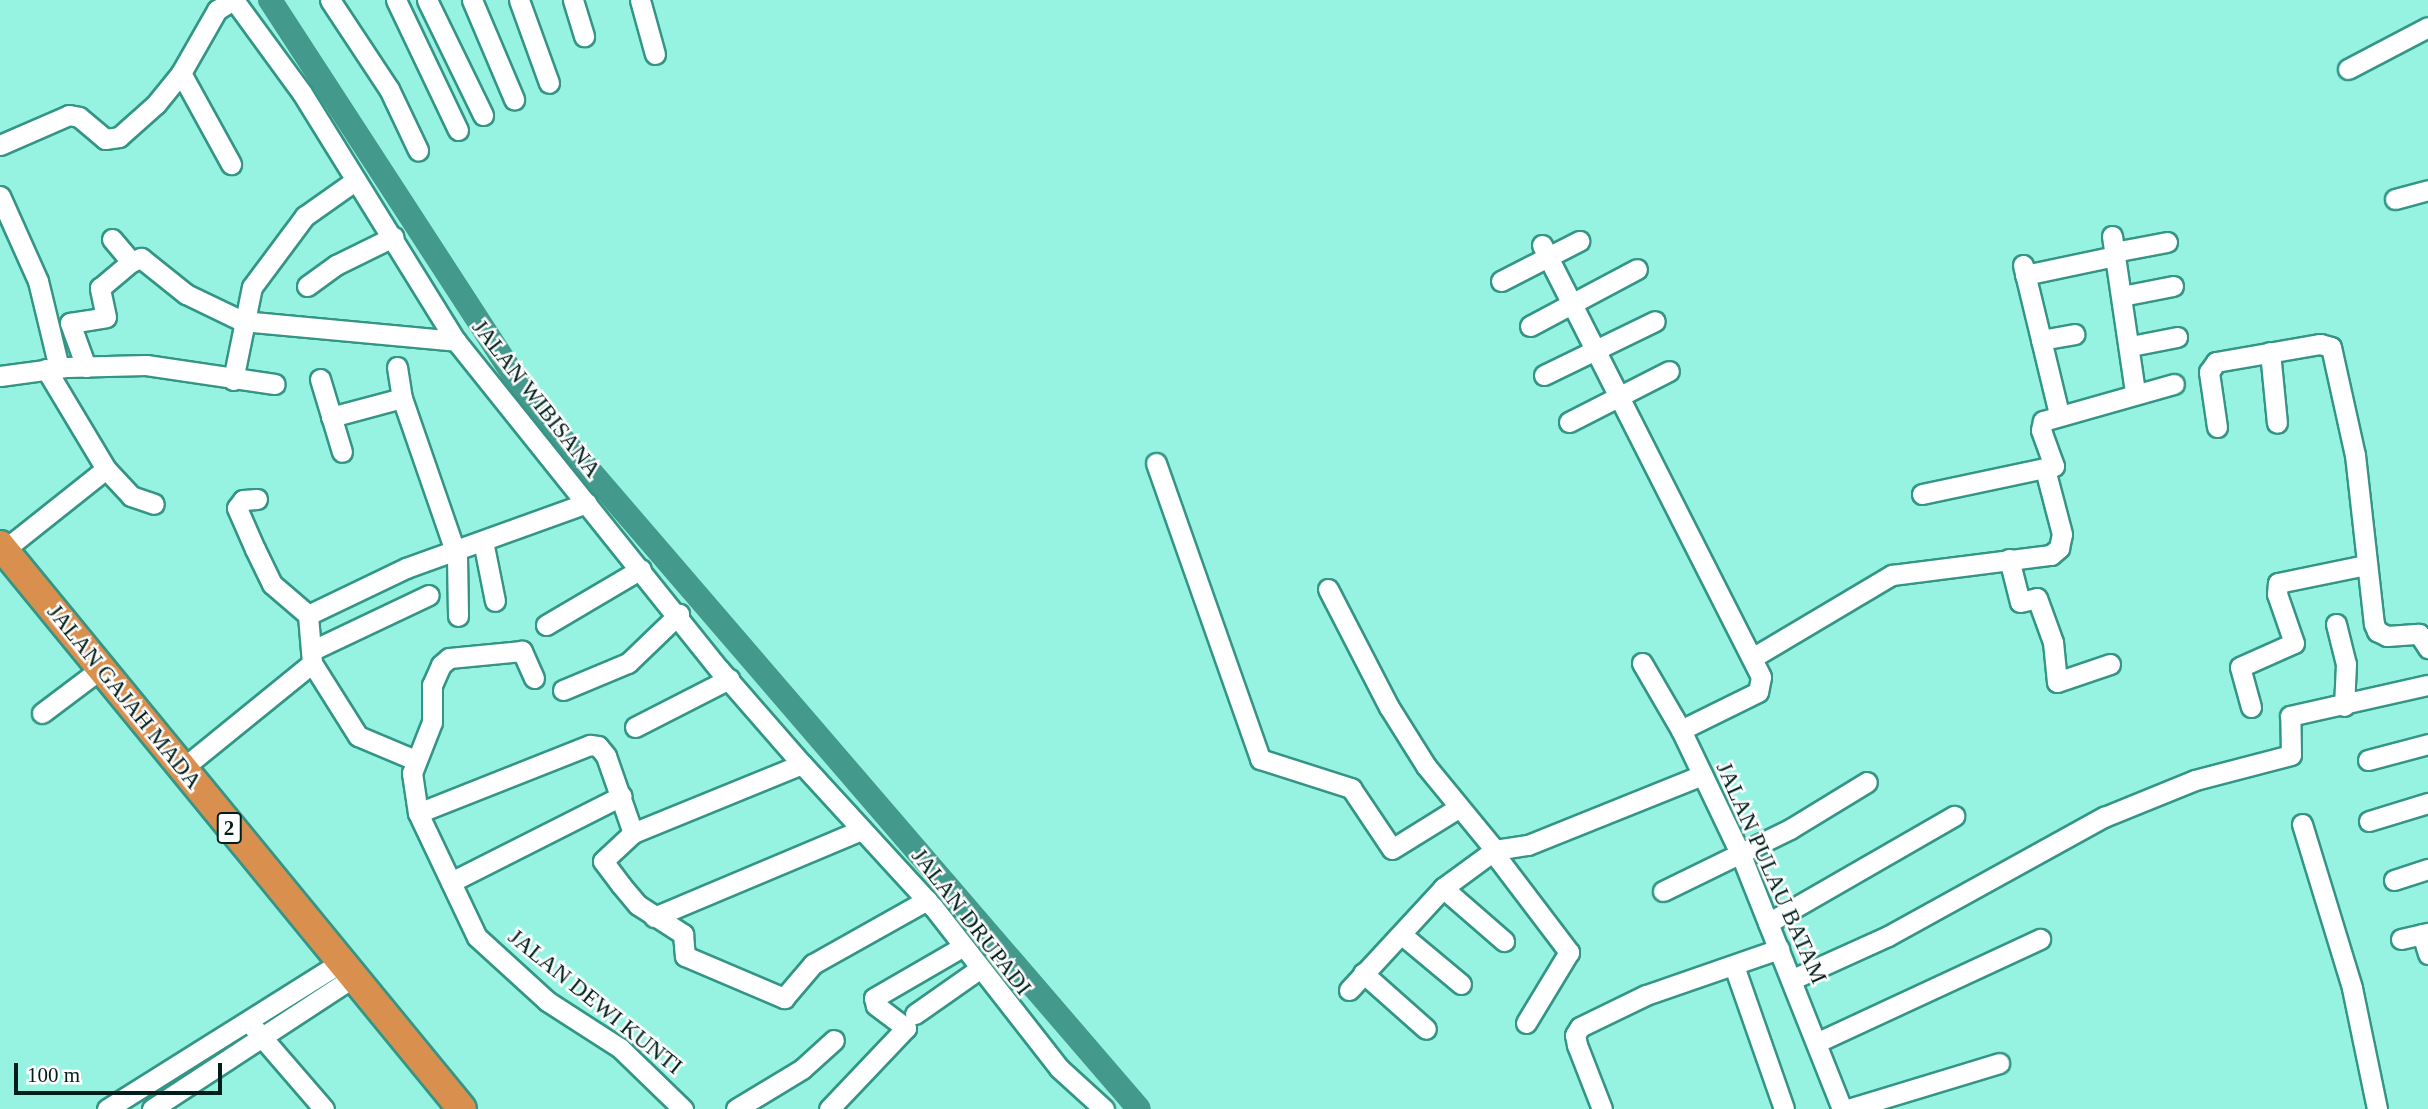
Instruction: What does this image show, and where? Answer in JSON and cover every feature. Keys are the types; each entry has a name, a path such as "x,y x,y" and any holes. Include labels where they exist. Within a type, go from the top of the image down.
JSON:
{"highway":[{"name":"JALAN GAJAH MADA","path":"2,547 103,667 346,971 462,1109"}],"street":[{"name":"JALAN WIBISANA","path":"0,145 69,115 79,117 105,139 119,137 181,73 217,10 234,0 302,93 456,341 587,503 453,550 308,615"},
{"path":"330,0 388,89 418,150"},
{"path":"396,0 458,130"},
{"path":"427,0 484,115"},
{"path":"472,0 514,99"},
{"path":"519,0 549,83"},
{"path":"573,0 584,36"},
{"path":"640,0 655,54"},
{"path":"2348,69 2428,27"},
{"path":"181,73 231,164"},
{"path":"233,380 242,321 252,287 305,216 356,180"},
{"path":"2395,199 2428,190"},
{"path":"0,196 38,281 53,368 106,469 131,496 154,503"},
{"path":"307,286 336,265 393,237"},
{"path":"112,239 131,262"},
{"path":"1501,281 1545,251 1578,241"},
{"path":"2059,414 2024,270 2114,248 2167,242"},
{"path":"2114,248 2131,346 2135,392"},
{"path":"1545,251 1762,677 1758,692 1681,730"},
{"path":"86,366 70,323 106,317 100,288 131,262 141,258 186,294 242,321 456,341"},
{"path":"1530,326 1637,270"},
{"path":"2122,296 2173,286"},
{"path":"1544,374 1655,321"},
{"path":"2041,341 2074,334"},
{"path":"2131,346 2176,337"},
{"path":"2217,427 2212,365 2320,344 2331,347 2355,455 2366,565 2377,632 2387,636 2419,634 2428,648"},
{"path":"2270,352 2277,423"},
{"path":"0,376 86,366 176,366 233,380 275,384"},
{"path":"397,367 402,398 459,567 458,616"},
{"path":"1569,422 1669,371"},
{"path":"320,379 342,452"},
{"path":"1922,494 2045,470 2054,466 2041,424 2059,414 2135,392 2174,384"},
{"path":"331,417 402,398"},
{"path":"1156,463 1260,759 1351,788 1392,849 1458,808"},
{"path":"2,547 106,469"},
{"path":"1752,658 1892,575 2051,555 2059,548 2062,534 2045,470"},
{"path":"257,499 243,500 237,508 272,584 308,615 313,657 358,736 415,760 432,722 433,678 444,661 522,651 534,678"},
{"name":"JALAN DRUPADI","path":"587,503 729,679 861,830 927,900 1059,1068 1101,1108"},
{"path":"483,541 495,601"},
{"path":"2009,559 2020,602 2037,598 2053,642 2057,682 2110,664"},
{"path":"2251,707 2240,667 2294,643 2277,594 2278,583 2366,565"},
{"path":"546,625 641,569"},
{"path":"1328,589 1389,707 1458,808 1494,850 1569,952 1526,1023"},
{"path":"183,768 313,657 429,595"},
{"path":"563,690 628,663 679,614"},
{"path":"2336,624 2346,664 2344,706"},
{"name":"JALAN PULAU BATAM","path":"1642,663 1681,730 1741,855 1818,1042 1841,1108"},
{"path":"42,713 103,667"},
{"path":"635,727 729,679"},
{"path":"1793,979 1888,936 2104,817 2195,780 2291,755 2290,716 2428,685"},
{"path":"2368,760 2428,744"},
{"path":"418,813 590,745 602,750 633,833"},
{"name":"JALAN DEWI KUNTI","path":"415,760 412,773 418,813 477,936 547,1001 620,1048 673,1106"},
{"path":"802,764 633,833 603,861 638,905 683,934 685,956 784,998 813,964 927,900"},
{"path":"1349,990 1443,888 1494,850 1528,845 1702,775"},
{"path":"1663,891 1741,855 1867,782"},
{"path":"452,882 621,796"},
{"path":"2370,821 2428,803"},
{"path":"1768,923 1954,816"},
{"path":"2302,824 2352,988 2377,1109"},
{"path":"654,917 861,830"},
{"path":"2393,880 2428,869"},
{"path":"1443,888 1504,941"},
{"path":"2401,939 2425,933 2428,954"},
{"path":"1401,934 1461,984"},
{"path":"1818,1042 2040,939"},
{"path":"829,1109 906,1028 876,1005 874,998 962,947"},
{"path":"1602,1109 1575,1035 1580,1027 1646,995 1779,949"},
{"path":"1734,966 1784,1109"},
{"path":"915,1014 979,969"},
{"path":"108,1109 247,1020 346,971"},
{"path":"152,1109 262,1038 346,971"},
{"path":"1363,973 1426,1030"},
{"path":"247,1020 324,1109"},
{"path":"736,1109 802,1069 834,1040"},
{"path":"1841,1108 1998,1063"}],"waterway":[{"path":"270,0 534,406 1139,1109"}]}
